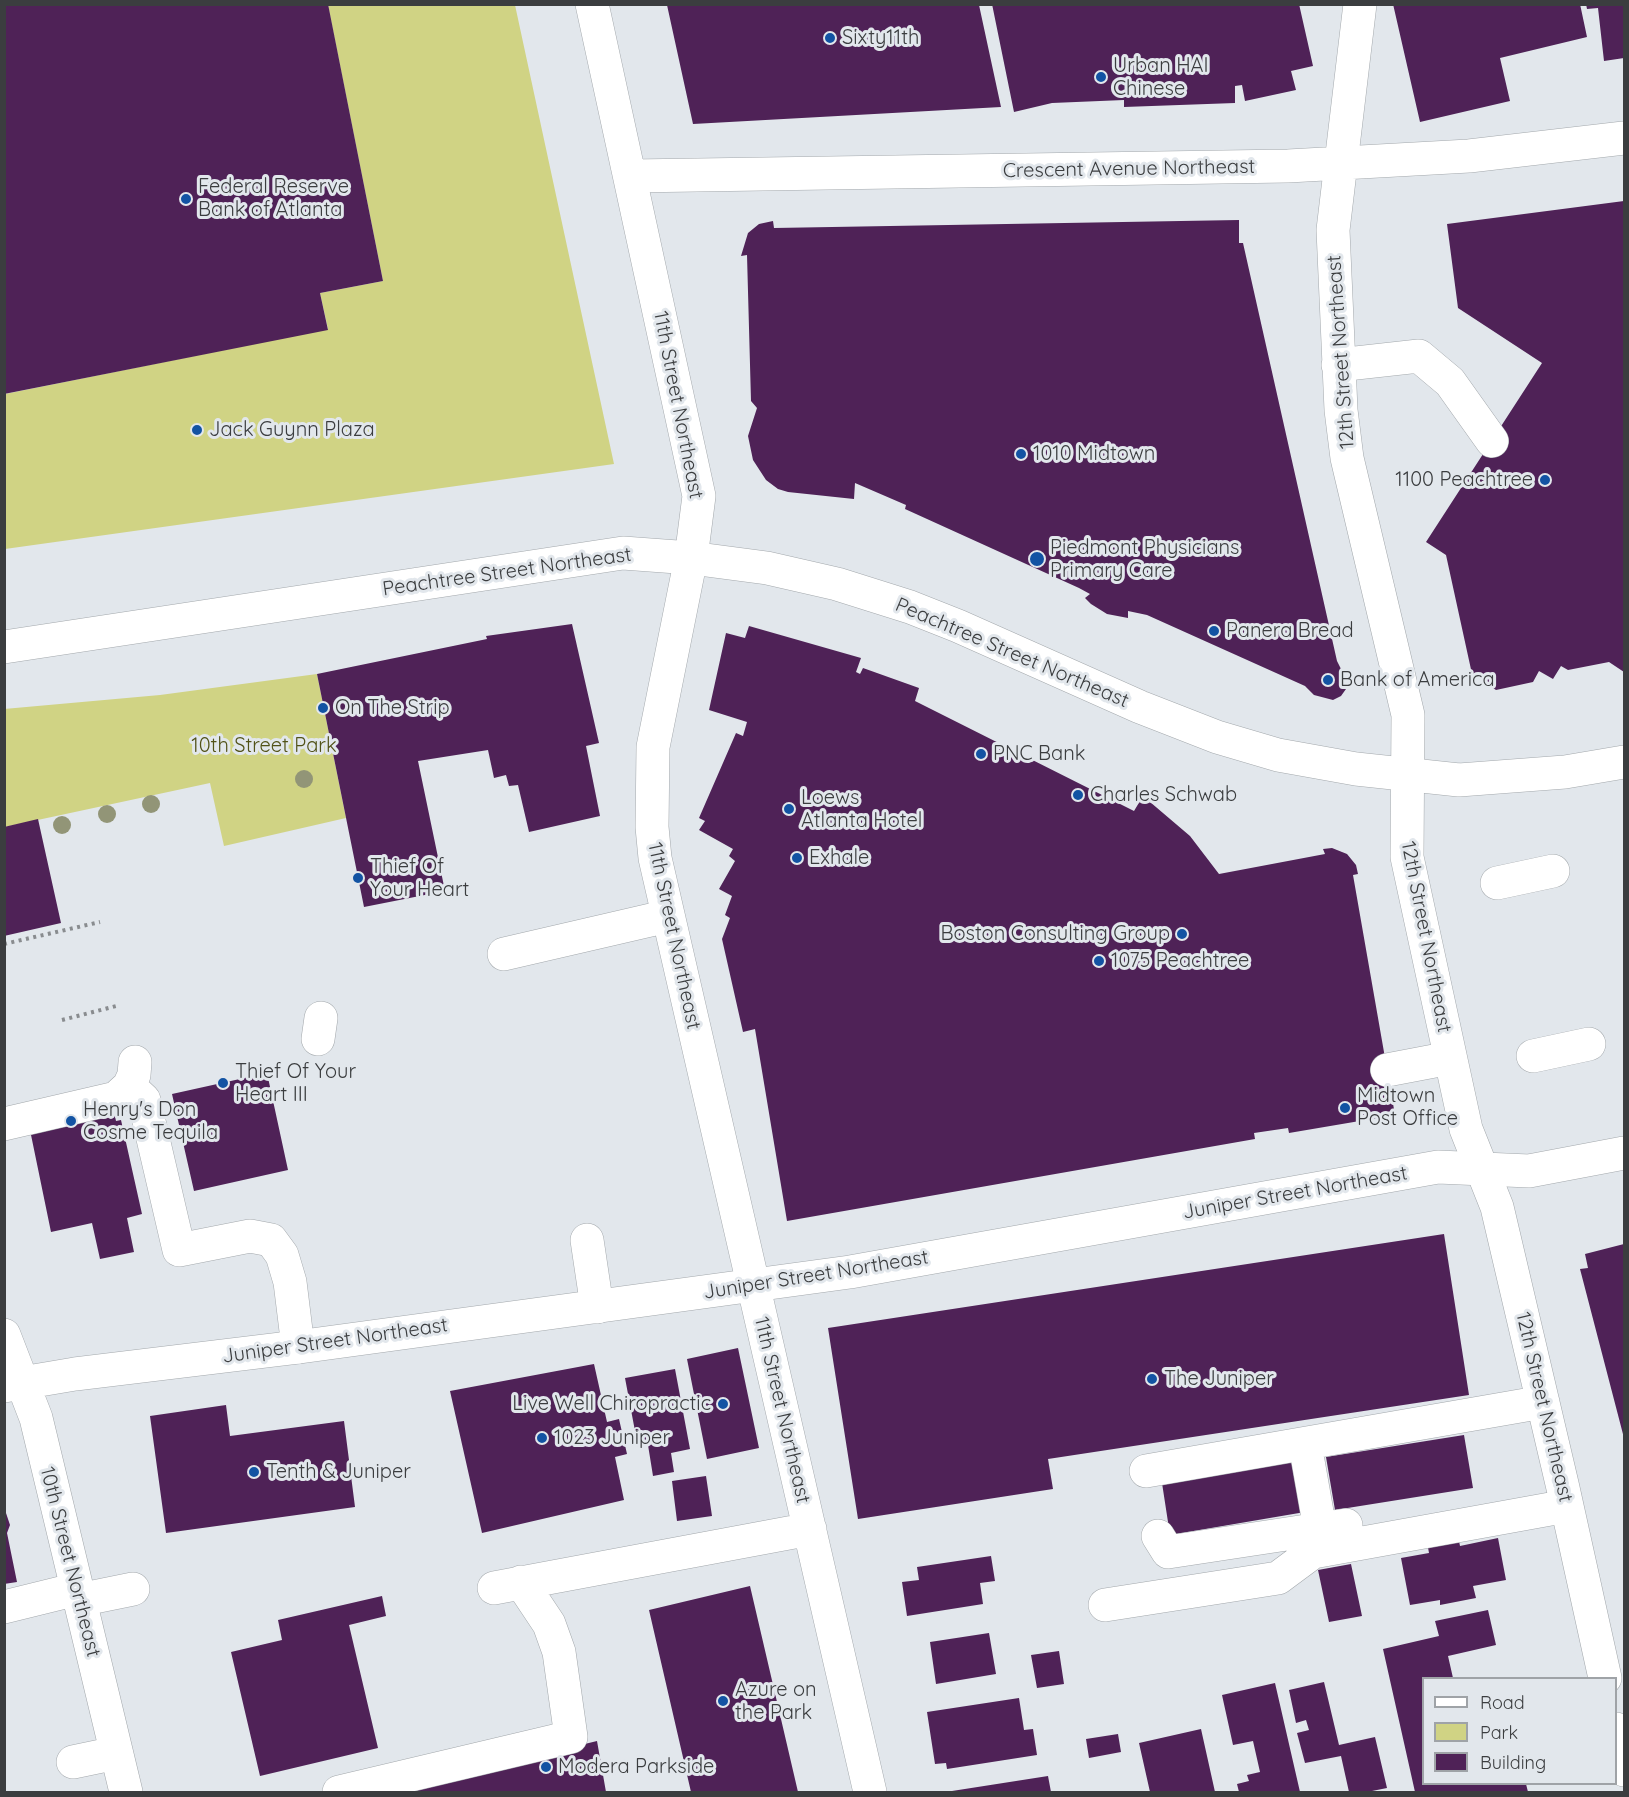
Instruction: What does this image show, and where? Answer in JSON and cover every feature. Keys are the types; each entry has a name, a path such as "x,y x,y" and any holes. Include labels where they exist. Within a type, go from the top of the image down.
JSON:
{"street":[{"name":"11th Street Northeast","path":"592,4 632,176 699,496 691,558 653,747 652,827 655,858 870,1792"},
{"name":"12th Street Northeast","path":"1360,4 1333,230 1338,365 1347,458 1408,715 1407,856 1466,1129 1497,1207 1544,1402 1605,1677"},
{"name":"Crescent Avenue Northeast","path":"632,176 1288,166 1469,156 1624,138"},
{"path":"1338,365 1419,356 1450,381 1492,441"},
{"name":"Peachtree Street Northeast","path":"4,647 623,553 691,558 767,568 837,584 910,607 958,626 1140,707 1238,743 1278,755 1330,765 1407,775 1483,780 1624,762"},
{"path":"1497,883 1553,871"},
{"path":"504,954 668,916"},
{"path":"1533,1056 1590,1044"},
{"path":"1387,1070 1450,1058"},
{"path":"4,1124 116,1098 132,1074 144,1100 179,1250 250,1236 271,1240 282,1255 290,1282 298,1347"},
{"name":"Juniper Street Northeast","path":"13,1385 75,1374 298,1347 850,1272 1438,1167 1482,1171 1529,1171 1624,1153"},
{"path":"587,1240 597,1307"},
{"name":"10th Street Northeast","path":"4,1335 13,1385 36,1418 126,1792"},
{"path":"1146,1471 1544,1402"},
{"path":"1305,1444 1320,1529"},
{"path":"1158,1536 1168,1552 1320,1529 1565,1497"},
{"path":"1105,1605 1278,1578 1312,1552 1565,1497"},
{"path":"339,1792 571,1737 559,1652 549,1623 507,1585 810,1529"},
{"path":"4,1607 133,1588"},
{"path":"1617,1734 1624,1770"},
{"path":"73,1762 116,1753"}],"path":[{"path":"4,944 100,922"},
{"path":"62,1020 120,1005"}],"green space":[{"path":"328,5 515,5 614,464 5,549 5,394 328,329 320,293 383,281"},
{"name":"10th Street Park","path":"317,674 346,818 224,846 210,783 5,827 4,709 160,695"}],"building":[{"name":"Federal Reserve Bank of Atlanta","path":"4,4 328,4 383,281 320,293 328,330 4,394"},
{"path":"992,4 1299,4 1313,66 1291,71 1296,90 1245,101 1242,85 1235,86 1235,103 1124,107 1124,100 1052,103 1014,112"},
{"path":"1393,4 1580,4 1587,37 1500,58 1510,101 1420,122"},
{"path":"1586,4 1624,4 1624,58 1604,61 1598,8 1587,9"},
{"name":"Sixty11th","path":"667,5 979,5 1001,107 693,124"},
{"name":"1100 Peachtree","path":"1624,201 1624,672 1609,662 1568,670 1561,666 1553,679 1539,671 1533,682 1496,690 1472,674 1446,555 1426,542 1542,363 1458,308 1447,224"},
{"name":"1010 Midtown","path":"1239,220 1239,243 1243,243 1337,661 1346,679 1346,689 1341,696 1333,700 1314,695 1305,686 1147,615 1128,611 1128,618 1107,614 1091,604 1085,598 1090,594 1079,588 905,509 906,505 855,483 854,499 788,492 778,489 766,480 753,460 748,436 757,408 751,401 747,255 741,256 748,233 759,224 773,221 774,228"},
{"path":"572,624 599,743 586,746 600,816 529,832 518,785 509,786 506,775 494,778 488,750 418,761 445,891 364,907 317,674 487,639 486,636"},
{"name":"1075 Peachtree","path":"749,626 861,658 856,672 860,674 863,668 919,688 915,701 1134,811 1143,796 1190,836 1219,874 1325,854 1323,849 1332,848 1347,854 1356,865 1358,874 1353,875 1395,1115 1289,1133 1288,1128 1254,1133 1255,1139 787,1221 755,1029 743,1032 722,939 730,918 725,915 732,896 719,889 735,861 729,856 733,849 699,830 705,821 699,818 736,733 743,736 747,722 709,710 726,633 745,638"},
{"path":"38,819 61,923 4,936 4,827"},
{"path":"267,1073 288,1170 194,1191 172,1094"},
{"path":"114,1112 116,1121 121,1120 142,1214 127,1218 134,1252 100,1259 92,1223 51,1232 30,1130"},
{"name":"The Juniper","path":"1444,1234 1469,1395 1048,1459 1053,1489 858,1519 828,1328"},
{"path":"1624,1244 1624,1438 1580,1269 1588,1268 1585,1254"},
{"name":"Live Well Chiropractic","path":"738,1348 759,1448 707,1459 687,1359"},
{"name":"1023 Juniper","path":"594,1364 607,1422 619,1419 627,1454 615,1457 624,1500 482,1533 450,1391"},
{"path":"675,1369 690,1449 671,1453 674,1472 653,1476 648,1445 638,1447 625,1378"},
{"name":"Tenth & Juniper","path":"226,1405 230,1436 344,1421 355,1507 166,1533 150,1416"},
{"path":"1464,1435 1473,1488 1335,1510 1326,1457"},
{"path":"1296,1461 1305,1512 1170,1535 1162,1483"},
{"path":"706,1476 712,1516 677,1521 672,1481"},
{"path":"4,1507 10,1525 7,1533 17,1582 4,1584"},
{"path":"1458,1536 1460,1546 1498,1538 1506,1580 1473,1586 1476,1598 1440,1605 1440,1600 1410,1605 1401,1558 1429,1553 1427,1542"},
{"path":"991,1556 995,1581 980,1583 983,1604 907,1616 902,1582 919,1580 917,1567"},
{"path":"1351,1564 1362,1616 1329,1622 1318,1570"},
{"name":"Azure on the Park","path":"750,1586 798,1792 691,1792 649,1610"},
{"path":"382,1596 386,1616 349,1625 378,1748 260,1776 231,1652 282,1640 278,1620"},
{"path":"1488,1610 1496,1645 1448,1656 1453,1677 1422,1677 1422,1785 1526,1785 1528,1792 1415,1792 1383,1649 1439,1636 1435,1621"},
{"path":"989,1633 996,1674 936,1684 930,1642"},
{"path":"1059,1651 1064,1684 1037,1688 1031,1655"},
{"path":"1324,1682 1339,1745 1375,1737 1387,1788 1367,1792 1349,1792 1341,1756 1305,1763 1297,1733 1309,1730 1306,1720 1296,1723 1289,1690"},
{"path":"1275,1683 1300,1792 1239,1792 1237,1784 1249,1781 1247,1775 1260,1772 1253,1741 1233,1745 1222,1695"},
{"path":"1019,1698 1024,1730 1033,1729 1037,1755 947,1769 946,1763 935,1764 927,1712"},
{"path":"1201,1729 1215,1792 1150,1792 1139,1743"},
{"path":"1118,1734 1121,1752 1089,1758 1086,1739"},
{"name":"Modera Parkside","path":"597,1741 606,1792 388,1792"},
{"path":"1048,1776 1051,1792 952,1792 952,1791"}],"place":[{"name":"Sixty11th","path":"830,38"},
{"name":"Urban HAI Chinese","path":"1101,77"},
{"name":"Federal Reserve Bank of Atlanta","path":"186,199"},
{"name":"Jack Guynn Plaza","path":"197,430"},
{"name":"1010 Midtown","path":"1021,454"},
{"name":"1100 Peachtree","path":"1545,480"},
{"name":"Piedmont Physicians Primary Care","path":"1037,559"},
{"name":"Panera Bread","path":"1214,631"},
{"name":"Bank of America","path":"1328,680"},
{"name":"On The Strip","path":"323,708"},
{"name":"PNC Bank","path":"981,754"},
{"name":"Charles Schwab","path":"1078,795"},
{"name":"Loews Atlanta Hotel","path":"789,809"},
{"name":"Exhale","path":"797,858"},
{"name":"Thief Of Your Heart","path":"358,878"},
{"name":"Boston Consulting Group","path":"1182,934"},
{"name":"1075 Peachtree","path":"1099,961"},
{"name":"Thief Of Your Heart III","path":"223,1083"},
{"name":"Midtown Post Office","path":"1345,1108"},
{"name":"Henry's Don Cosme Tequila","path":"71,1121"},
{"name":"The Juniper","path":"1152,1379"},
{"name":"Live Well Chiropractic","path":"723,1404"},
{"name":"1023 Juniper","path":"542,1438"},
{"name":"Tenth & Juniper","path":"254,1472"},
{"name":"Azure on the Park","path":"723,1701"},
{"name":"Modera Parkside","path":"546,1767"}]}
